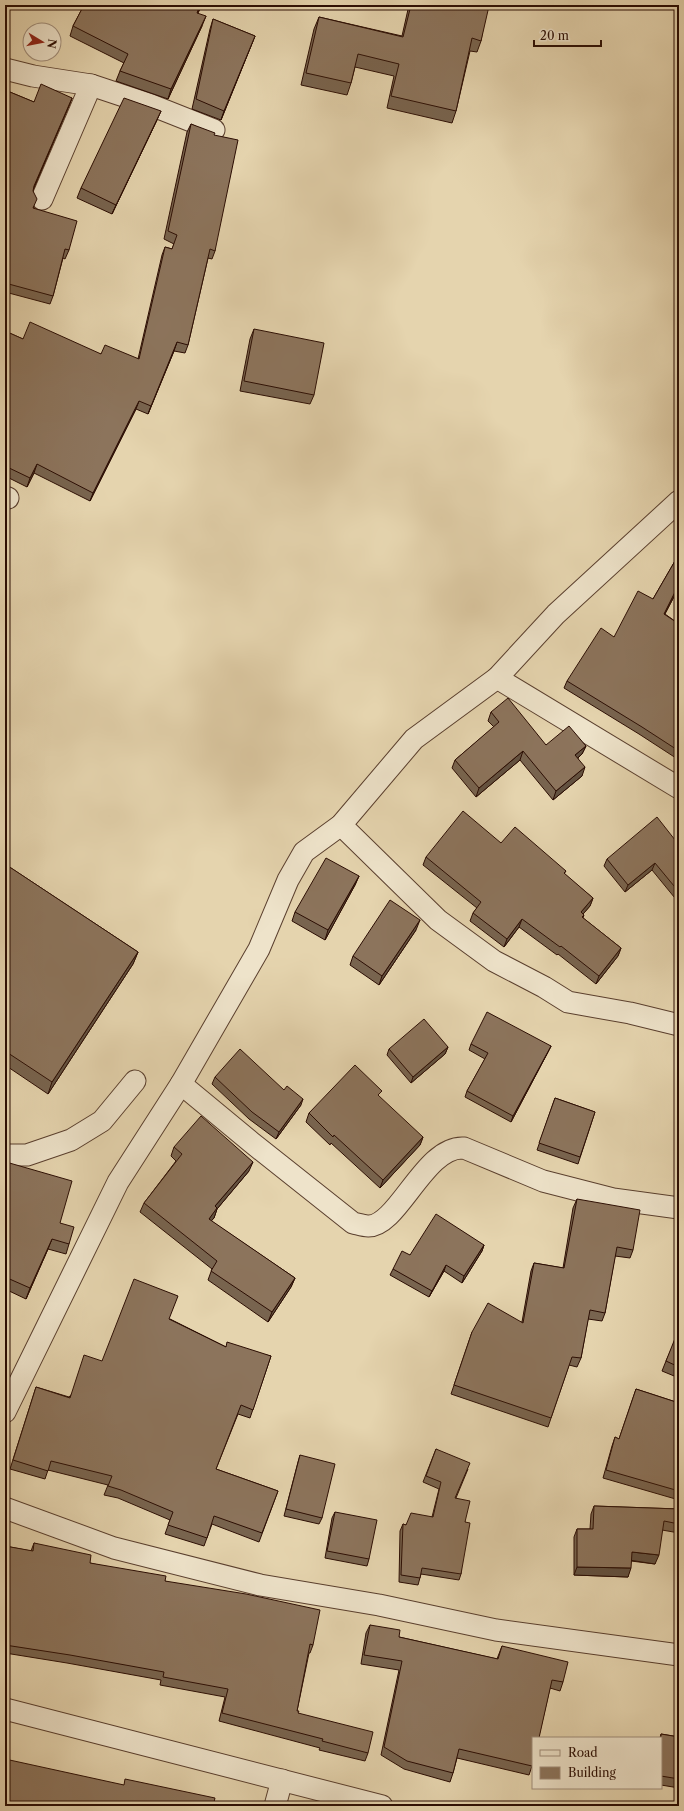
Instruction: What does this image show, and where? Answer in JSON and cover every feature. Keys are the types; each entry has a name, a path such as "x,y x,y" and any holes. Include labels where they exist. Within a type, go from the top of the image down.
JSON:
{"street":[{"path":"5,69 33,76 91,85 151,105 214,130"},
{"path":"42,199 91,85"},
{"path":"5,1412 118,1182 181,1084 258,949 288,880 304,852 341,825 414,739 497,678 556,614 679,501"},
{"path":"497,678 679,788"},
{"path":"341,825 438,920 494,961 544,987 568,1002 630,1013 679,1026"},
{"path":"5,1155 27,1155 71,1140 102,1121 134,1081"},
{"path":"181,1084 263,1152 353,1223 369,1227 383,1221 432,1163 444,1152 457,1147 464,1148 543,1181 613,1199 679,1208"},
{"path":"5,1508 114,1548 260,1585 379,1605 496,1630 679,1655"},
{"path":"5,1709 382,1806"},
{"path":"275,1806 282,1780"}],"building":[{"path":"84,5 200,5 197,13 206,16 171,89 120,71 128,54 73,26"},
{"path":"411,5 489,6 481,41 472,38 456,111 391,96 399,64 358,54 351,83 306,73 319,17 403,37"},
{"path":"213,19 255,36 224,111 196,99"},
{"path":"41,84 72,98 33,191 37,199 33,208 77,221 69,250 65,249 53,296 5,283 5,90 34,102"},
{"path":"124,98 161,111 116,205 81,188"},
{"path":"191,124 215,133 214,135 238,140 215,251 210,249 188,345 177,342 151,406 139,401 93,493 37,464 30,478 5,466 5,331 23,339 30,322 101,354 105,345 139,359 165,247 172,249 177,235 168,231"},
{"path":"254,329 324,343 314,395 244,381"},
{"path":"679,554 679,584 664,614 679,624 679,751 567,681 601,628 614,637 638,591 653,599"},
{"path":"508,698 546,745 569,726 586,746 575,755 585,767 556,791 523,751 479,788 455,760 499,722 491,712"},
{"path":"463,811 501,843 515,827 566,871 564,873 593,898 581,912 584,915 582,917 621,948 599,976 561,946 560,947 522,919 507,939 473,913 481,902 426,857"},
{"path":"657,817 679,845 679,892 655,863 628,885 607,859"},
{"path":"326,858 359,876 328,930 295,912"},
{"path":"5,864 138,952 52,1082 5,1051"},
{"path":"390,900 420,920 382,976 353,956"},
{"path":"487,1012 551,1046 513,1116 467,1091 488,1053 471,1044"},
{"path":"424,1019 448,1047 413,1077 389,1049"},
{"path":"240,1049 284,1090 287,1086 303,1099 279,1132 252,1112 215,1077"},
{"path":"355,1065 382,1091 378,1095 423,1137 383,1180 334,1135 333,1137 309,1113"},
{"path":"555,1098 595,1112 580,1157 539,1143"},
{"path":"201,1116 253,1162 215,1206 217,1208 209,1219 295,1278 272,1312 211,1271 217,1261 144,1203 182,1154 174,1147"},
{"path":"6,1162 72,1181 60,1223 74,1227 69,1244 52,1239 30,1288 5,1277"},
{"path":"577,1199 640,1210 633,1250 617,1247 605,1313 590,1310 581,1358 572,1357 551,1418 454,1385 472,1332 488,1303 523,1323 534,1263 564,1268"},
{"path":"436,1214 484,1245 464,1276 446,1265 432,1291 393,1269 402,1251 410,1255"},
{"path":"134,1279 178,1296 169,1319 226,1347 227,1342 271,1356 253,1410 241,1405 216,1469 278,1491 262,1533 214,1516 207,1538 168,1525 173,1512 108,1486 112,1476 51,1461 48,1471 13,1460 36,1387 70,1398 84,1355 102,1361"},
{"path":"678,1331 679,1332 679,1367 666,1361"},
{"path":"636,1389 679,1403 679,1491 606,1470 615,1437 619,1439"},
{"path":"436,1449 470,1463 455,1498 470,1501 465,1522 470,1523 461,1574 422,1568 420,1578 401,1575 403,1524 406,1525 411,1513 433,1517 441,1482 426,1476"},
{"path":"300,1455 335,1464 322,1518 286,1509"},
{"path":"594,1506 679,1509 679,1524 664,1521 659,1555 632,1552 631,1568 577,1567 577,1529 593,1529"},
{"path":"335,1512 377,1520 369,1559 327,1551"},
{"path":"34,1543 91,1555 90,1563 166,1576 165,1581 246,1594 320,1610 313,1645 310,1644 297,1711 299,1711 298,1713 373,1732 368,1753 322,1741 323,1739 222,1713 228,1689 163,1677 164,1672 5,1645 5,1546 33,1551"},
{"path":"370,1625 400,1630 399,1637 498,1659 502,1646 568,1662 563,1682 552,1680 539,1737 532,1737 532,1766 459,1749 453,1773 407,1761 384,1747 402,1661 364,1655"},
{"path":"661,1734 679,1737 679,1779 662,1776"},
{"path":"5,1759 124,1785 125,1779 215,1798 213,1806 5,1806"}]}
